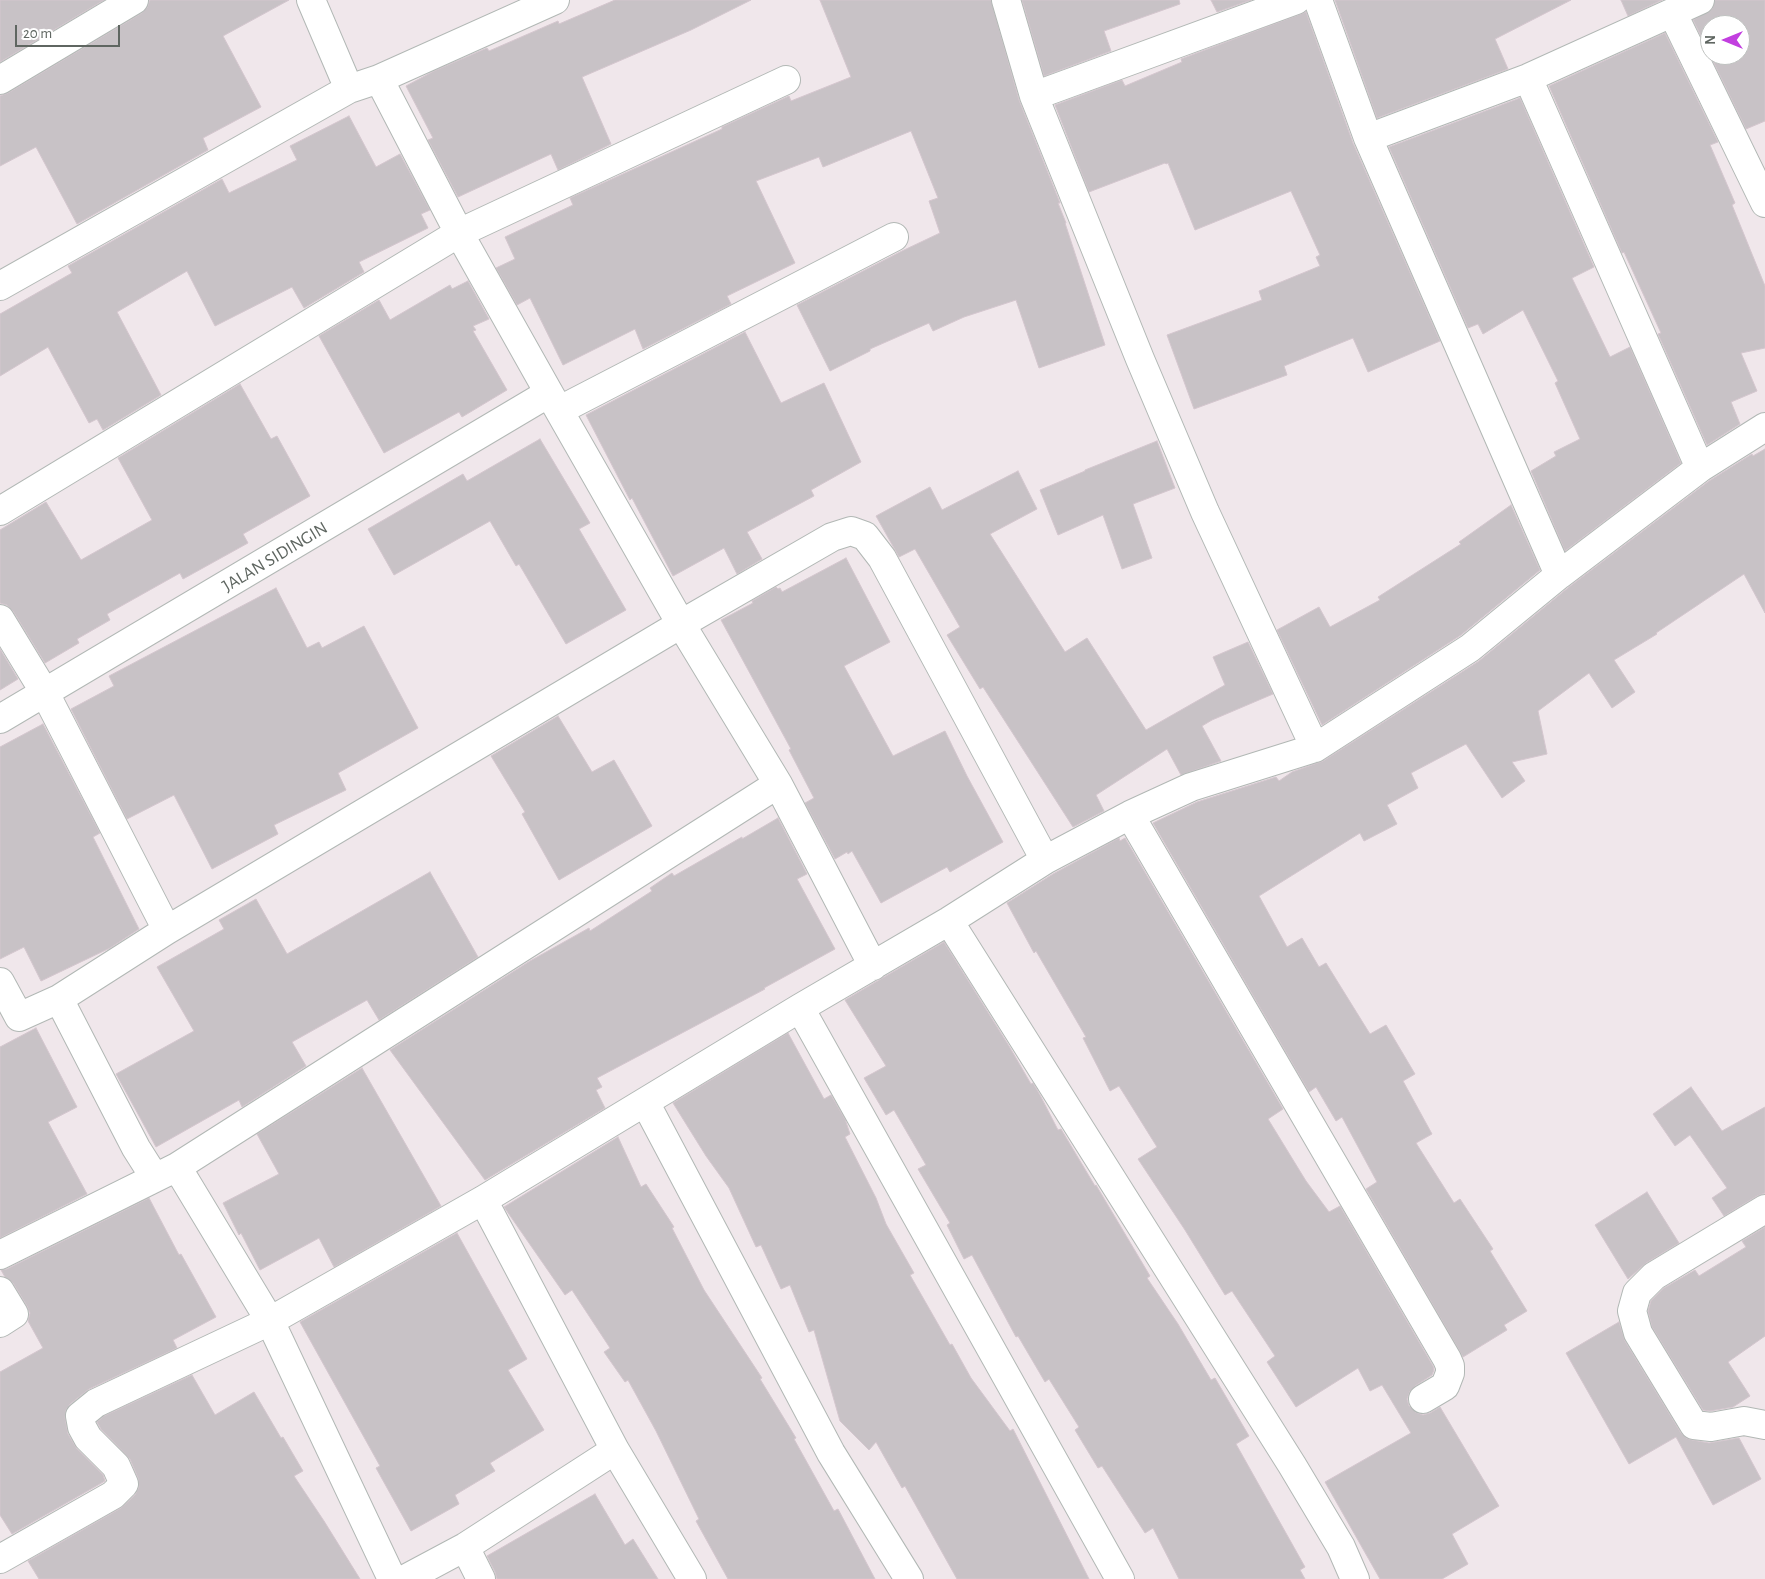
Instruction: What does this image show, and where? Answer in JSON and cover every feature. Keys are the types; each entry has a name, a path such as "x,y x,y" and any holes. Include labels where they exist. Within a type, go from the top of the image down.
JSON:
{"street":[{"path":"0,80 134,0"},
{"path":"312,0 349,89"},
{"path":"0,286 349,89 379,79 555,0"},
{"path":"1006,0 1034,96 1136,350 1201,503 1315,748"},
{"path":"1034,96 1296,0"},
{"path":"1318,0 1368,138 1559,575"},
{"path":"1368,138 1528,78 1673,14 1700,0"},
{"path":"1673,14 1765,203"},
{"path":"1528,78 1700,468"},
{"path":"379,79 459,233 681,624 778,784 873,966"},
{"path":"0,511 459,233 786,80"},
{"name":"JALAN SIDINGIN","path":"0,719 555,402 894,238"},
{"path":"0,1559 113,1495 124,1484 116,1466 88,1438 82,1427 80,1416 96,1403 270,1321 483,1200 800,1008 949,921 1045,860 1130,815 1191,787 1315,748 1470,648 1559,575 1700,468 1765,426"},
{"path":"0,982 10,1022 59,1000 167,930 681,624 832,537 851,531 865,536 882,558 1045,860"},
{"path":"0,619 45,694 167,930"},
{"path":"0,1255 166,1172 778,784"},
{"path":"1130,815 1447,1359 1450,1373 1445,1386 1423,1399"},
{"path":"949,921 1292,1465 1341,1547 1355,1579"},
{"path":"59,1000 136,1148 166,1172 270,1321 392,1579"},
{"path":"800,1008 1120,1579"},
{"path":"645,1102 831,1452 909,1579"},
{"path":"483,1200 615,1450 692,1579"},
{"path":"1765,1209 1654,1276 1637,1292 1632,1311 1638,1333 1694,1425 1711,1427 1744,1422 1765,1425"},
{"path":"0,1291 14,1314 0,1323"},
{"path":"405,1579 465,1547 615,1450"},
{"path":"465,1547 481,1579"}],"building":[{"path":"0,0 104,0 0,62"},
{"path":"150,0 289,0 223,36 261,107 203,138 208,150 77,224 36,147 0,166 0,96 142,13 147,8"},
{"path":"615,0 751,0 691,30 582,77 611,144 558,170 551,154 458,197 428,140 433,138 406,86 434,71 487,48 489,51 558,21 559,24"},
{"path":"820,0 991,0 1019,100 1060,203 1058,203 1105,345 1039,368 1016,300 964,317 933,331 929,323 870,349 870,351 830,371 797,305 940,233 929,201 938,198 911,131 823,167 819,157 756,181 795,263 727,296 731,304 643,349 635,329 563,365 530,298 517,305 496,268 515,259 505,237 573,205 570,198 722,129 722,127 789,96 791,101 851,77"},
{"path":"1022,0 1179,0 1180,4 1104,31 1111,51 1044,76"},
{"path":"1211,0 1251,0 1217,12"},
{"path":"1335,0 1571,0 1495,39 1508,69 1377,118"},
{"path":"1621,0 1662,0 1628,16"},
{"path":"1715,0 1765,0 1765,121 1746,129 1715,65 1750,65 1750,15 1702,15 1712,9"},
{"path":"1306,12 1353,143 1440,341 1368,372 1353,338 1284,366 1287,375 1194,409 1167,335 1262,300 1259,291 1320,266 1316,257 1320,255 1291,191 1195,230 1168,163 1089,192 1055,105 1122,80 1125,86 1182,62 1181,59"},
{"path":"1700,16 1700,34 1693,20"},
{"path":"1665,33 1718,142 1710,145 1735,203 1732,205 1765,286 1765,348 1741,353 1757,391 1731,402 1740,424 1707,445 1658,334 1661,333 1624,252 1622,253 1549,86"},
{"path":"1520,98 1594,267 1572,278 1610,357 1630,347 1681,463 1565,551 1531,471 1556,456 1554,452 1580,439 1555,383 1558,381 1523,310 1483,334 1478,324 1468,328 1389,147"},
{"path":"349,116 376,167 400,154 430,210 421,214 428,228 359,262 364,272 304,308 292,287 215,326 187,271 117,312 161,395 103,430 97,419 89,423 48,347 0,376 0,314 72,273 68,266 222,179 229,193 297,160 290,146"},
{"path":"468,281 489,319 473,326 476,330 473,331 507,390 462,417 459,412 384,453 319,336 379,300 390,320 450,285 452,289"},
{"path":"745,332 781,403 824,383 861,462 811,490 814,496 747,532 762,559 737,574 724,548 673,576 632,498 630,500 586,415"},
{"path":"240,384 271,439 277,436 310,496 243,534 248,543 183,579 180,573 107,614 110,620 77,639 79,643 45,663 13,611 7,605 0,603 0,530 46,502 81,560 152,520 118,458"},
{"path":"540,439 590,523 579,529 626,610 566,644 519,564 516,566 490,521 394,575 368,529 463,474 467,481"},
{"path":"1157,441 1175,488 1133,504 1152,558 1122,569 1103,515 1058,535 1040,490"},
{"path":"1765,449 1765,613 1744,574 1657,634 1614,660 1635,692 1612,708 1589,673 1538,711 1547,754 1512,762 1525,781 1502,798 1466,744 1411,773 1418,788 1387,805 1397,824 1364,841 1360,833 1259,896 1287,947 1302,938 1319,967 1326,963 1370,1034 1386,1025 1415,1074 1403,1081 1432,1134 1416,1143 1454,1203 1460,1199 1493,1249 1490,1251 1527,1311 1504,1325 1507,1330 1463,1357 1366,1189 1377,1182 1342,1117 1336,1121 1316,1087 1309,1092 1153,823 1197,802 1276,777 1279,781 1292,772 1323,761 1479,661 1569,587 1709,481 1752,454 1753,456"},
{"path":"1018,471 1037,509 990,534 1065,652 1087,638 1146,730 1225,685 1213,657 1248,642 1273,694 1202,726 1221,761 1181,775 1167,749 1096,795 1104,811 1073,827 983,687 980,689 947,635 960,627 915,549 899,557 876,516 930,487 942,510"},
{"path":"1511,505 1540,570 1461,635 1322,725 1277,630 1319,607 1330,627 1380,600 1378,597 1461,544 1459,542"},
{"path":"846,558 890,642 844,666 893,756 945,731 1003,842 950,872 947,867 881,903 852,851 835,859 805,803 814,798 789,750 791,749 721,620 753,603 752,601 776,587 780,588 782,592"},
{"path":"276,588 307,648 319,642 322,648 364,626 418,728 338,773 346,790 274,825 278,834 212,869 174,795 127,819 71,709 114,686 109,676"},
{"path":"0,649 18,679 0,690"},
{"path":"558,716 592,772 614,760 652,826 559,880 522,814 525,812 491,756"},
{"path":"43,724 100,833 93,837 139,929 110,948 41,981 24,947 0,959 0,747"},
{"path":"778,818 807,874 797,879 835,949 765,989 597,1078 602,1087 596,1090 605,1108 485,1180 390,1050 530,961 589,928 590,931 652,891 650,888 672,873 674,876"},
{"path":"1119,838 1120,841 1125,838 1283,1109 1268,1119 1306,1181 1329,1212 1340,1206 1433,1366 1432,1375 1410,1391 1407,1399 1409,1406 1415,1412 1423,1415 1440,1407 1499,1506 1452,1534 1468,1564 1442,1579 1380,1579 1325,1482 1411,1433 1382,1385 1370,1391 1358,1368 1296,1407 1267,1362 1275,1356 1232,1291 1225,1295 1138,1159 1157,1147 1119,1086 1110,1091 1083,1038 1086,1037 1036,951 1034,953 1007,903 1053,874"},
{"path":"430,872 478,957 379,1020 367,1000 292,1042 306,1066 242,1107 239,1100 156,1147 116,1074 194,1031 157,967 224,929 219,920 256,899 287,954"},
{"path":"944,942 1031,1084 1033,1083 1058,1130 1061,1129 1096,1185 1150,1276 1147,1278 1178,1324 1211,1380 1215,1378 1249,1436 1236,1444 1305,1567 1300,1570 1305,1579 1179,1579 1153,1528 1145,1533 1102,1466 1098,1468 1075,1430 1079,1427 1049,1379 1045,1382 1018,1336 1016,1337 972,1255 964,1259 947,1225 950,1223 918,1169 926,1165 894,1110 886,1115 864,1078 886,1066 845,1000"},
{"path":"36,1028 77,1107 48,1122 87,1194 0,1238 0,1047"},
{"path":"788,1033 824,1099 831,1095 845,1119 850,1134 845,1137 876,1198 886,1224 914,1273 910,1275 971,1378 1010,1431 1013,1429 1089,1579 957,1579 905,1486 902,1488 876,1442 869,1450 840,1421 814,1330 809,1332 790,1285 781,1289 761,1245 756,1247 729,1188 706,1156 673,1103"},
{"path":"362,1068 441,1206 334,1267 319,1238 260,1270 223,1203 279,1174 257,1134"},
{"path":"1691,1087 1722,1131 1765,1107 1765,1193 1724,1216 1712,1198 1727,1188 1690,1135 1675,1146 1653,1114"},
{"path":"618,1137 641,1187 646,1184 674,1227 672,1228 704,1290 762,1378 760,1379 796,1438 794,1439 834,1511 838,1509 875,1579 728,1579 696,1521 699,1519 656,1431 628,1380 625,1382 604,1352 610,1348 572,1290 565,1295 504,1207"},
{"path":"1647,1192 1679,1243 1646,1263 1628,1279 1595,1225"},
{"path":"149,1198 179,1255 181,1254 216,1317 173,1340 177,1348 89,1389 70,1404 66,1410 65,1418 68,1434 77,1449 103,1475 105,1481 12,1534 0,1515 0,1372 43,1348 28,1321 30,1313 27,1306 13,1283 5,1277 1,1270 7,1269"},
{"path":"1765,1227 1765,1336 1728,1362 1750,1396 1733,1407 1710,1411 1703,1410 1652,1327 1648,1311 1651,1301 1664,1288 1695,1270 1699,1276 1746,1247 1742,1241"},
{"path":"457,1233 527,1359 508,1370 544,1430 490,1463 495,1471 455,1495 459,1504 411,1531 376,1468 380,1466 300,1322"},
{"path":"1619,1322 1625,1341 1681,1433 1686,1438 1709,1443 1739,1438 1761,1479 1713,1505 1676,1437 1629,1464 1566,1353"},
{"path":"192,1375 215,1415 254,1392 303,1471 294,1476 360,1579 39,1579 28,1561 121,1508 135,1495 139,1487 138,1478 130,1459 101,1429 97,1422 104,1416"},
{"path":"595,1494 625,1545 633,1539 658,1579 497,1579 487,1556"}]}
